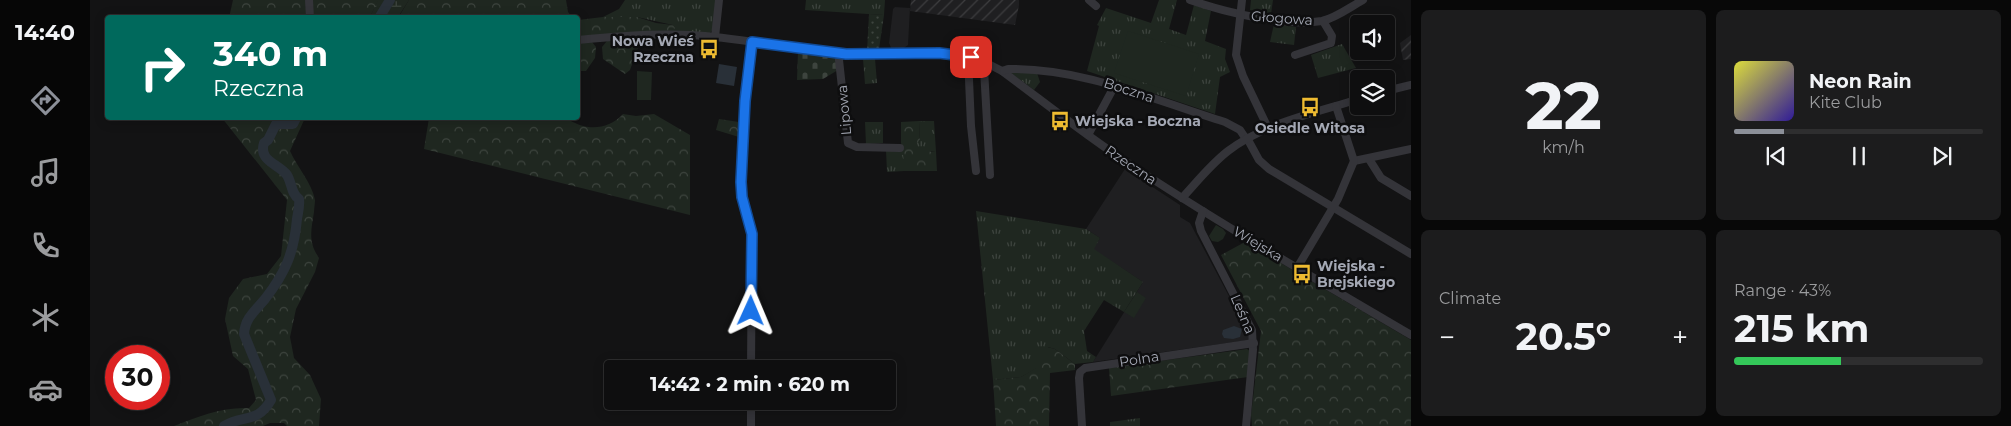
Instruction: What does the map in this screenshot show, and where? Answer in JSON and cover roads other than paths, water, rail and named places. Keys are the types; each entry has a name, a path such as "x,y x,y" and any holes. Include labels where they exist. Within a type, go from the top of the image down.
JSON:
{"street":[{"path":"309,0 310,15"},
{"path":"715,37 719,0"},
{"path":"1089,0 1096,6"},
{"name":"Głogowa","path":"1190,0 1240,14 1300,22 1323,21 1332,36 1331,43 1296,55"},
{"path":"1242,0 1236,47 1238,65 1268,128"},
{"path":"1323,21 1363,0"},
{"name":"Rzeczna","path":"580,40 675,34 715,37 840,54 939,53 968,56 1002,71 1088,135 1182,198"},
{"path":"751,360 752,234 742,197 741,182 745,101 752,42"},
{"name":"Lipowa","path":"840,54 839,60 848,143 857,147 900,148"},
{"path":"968,56 971,126 976,171"},
{"path":"987,63 984,69 990,175"},
{"name":"Boczna","path":"1002,71 1016,69 1060,71 1115,85 1225,122 1240,130 1246,139"},
{"path":"1395,88 1411,84"},
{"path":"1088,135 1115,85"},
{"path":"1182,198 1212,164 1246,139 1268,128 1350,102"},
{"path":"1297,268 1333,208 1346,183 1354,161 1336,106"},
{"path":"1246,139 1259,160 1266,167 1411,254"},
{"path":"1354,161 1411,149"},
{"path":"1369,158 1381,178 1411,196"},
{"name":"Wiejska","path":"1182,198 1411,335"},
{"name":"Leśna","path":"1203,211 1199,223 1201,231 1249,320 1254,343 1246,426"},
{"name":"Polna","path":"1082,426 1079,378 1080,372 1085,368 1254,343"},
{"path":"751,410 751,426"}],"waterway":[{"path":"381,15 390,0"},
{"path":"224,426 231,422 255,416 266,408 271,400 244,334 248,319 265,299 284,271 294,242 299,199 294,194 287,175 270,162 263,149 264,143 268,140 276,124 293,124 295,120"}],"place":[{"name":"Nowa Wieś Rzeczna","path":"709,49"},
{"name":"Osiedle Witosa","path":"1310,107"},
{"name":"Wiejska - Boczna","path":"1060,121"},
{"name":"Wiejska - Brejskiego","path":"1302,274"}]}
